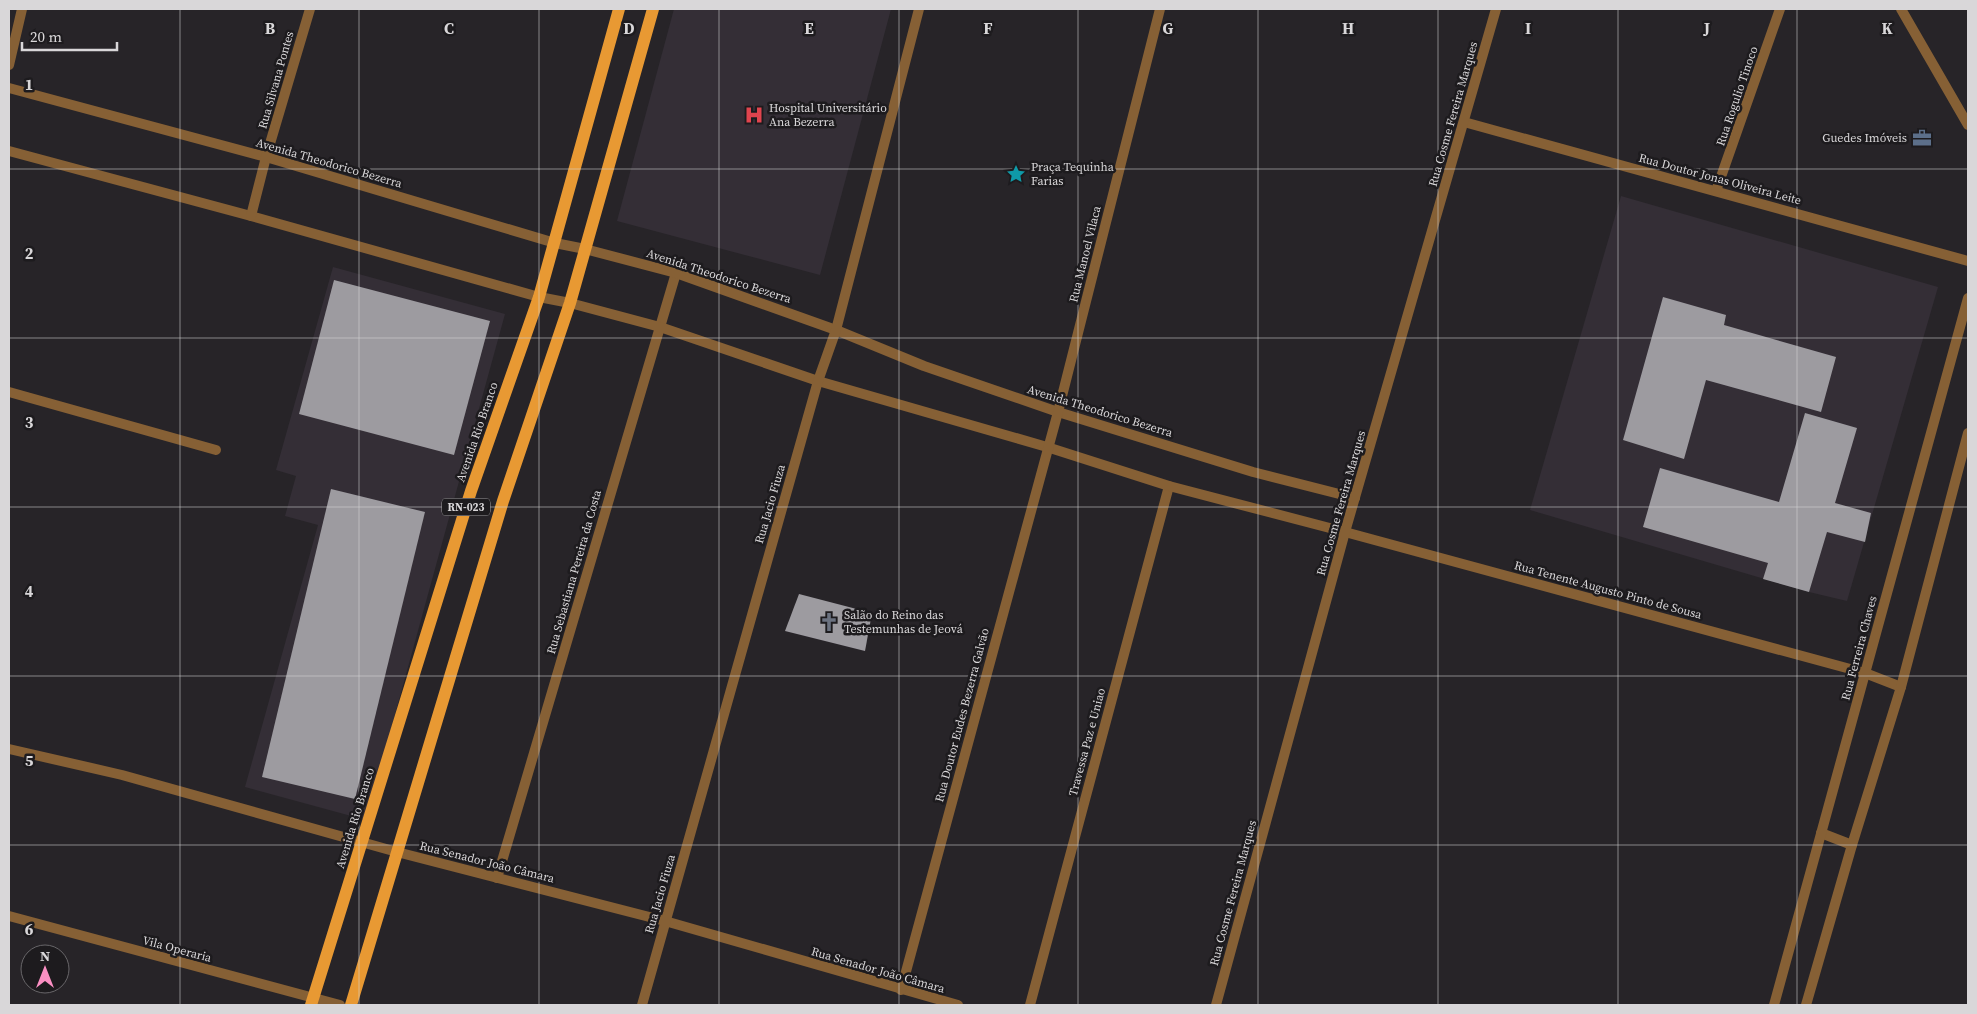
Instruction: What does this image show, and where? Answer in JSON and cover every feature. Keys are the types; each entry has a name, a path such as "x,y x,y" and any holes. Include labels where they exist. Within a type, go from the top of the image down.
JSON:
{"main road":[{"name":"Avenida Rio Branco","path":"312,1002 466,506 539,297 619,9"},
{"name":"RN-023","path":"351,1005 503,501 570,303 653,9"}],"street":[{"path":"9,65 22,9"},
{"name":"Rua Silvana Pontes","path":"251,216 266,157 310,9"},
{"name":"Rua Jacio Fiuza","path":"642,1005 818,381 836,330 919,9"},
{"name":"Rua Manoel Vilaca","path":"1047,448 1058,412 1160,9"},
{"name":"Rua Cosme Fereira Marques","path":"1216,1005 1345,532 1496,9"},
{"name":"Rua Rogulio Tinoco","path":"1716,191 1780,9"},
{"path":"1901,9 1968,124"},
{"name":"Avenida Theodorico Bezerra","path":"9,88 266,157 555,243 585,248 676,273 836,330 924,366 1058,412 1253,472 1355,498"},
{"name":"Rua Doutor Jonas Oliveira Leite","path":"1464,122 1968,261"},
{"path":"9,151 251,216 539,297 570,303 660,327 818,381 1169,486 1345,532"},
{"name":"Rua Sebastiana Pereira da Costa","path":"497,878 676,273"},
{"name":"Rua Ferreira Chaves","path":"1774,1005 1968,298"},
{"path":"9,392 216,450"},
{"path":"1806,1005 1852,845 1901,687 1968,433"},
{"name":"Rua Doutor Eudes Bezerra Galvão","path":"901,990 1047,448"},
{"name":"Travessa Paz e Uniao","path":"1030,1005 1169,486"},
{"name":"Rua Tenente Augusto Pinto de Sousa","path":"1345,532 1865,673 1901,687"},
{"name":"Rua Senador João Câmara","path":"9,749 122,775 397,852 665,921 958,1005"},
{"path":"1821,833 1852,845"},
{"name":"Vila Operaria","path":"9,916 312,1002 340,1005"}],"shaded area":[{"name":"Hospital Universitário Ana Bezerra","path":"674,9 891,9 820,275 617,221"},
{"path":"1621,196 1938,287 1847,601 1809,592 1530,510"},
{"path":"333,267 505,314 366,820 245,787 318,525 285,516 296,476 276,470"}],"building":[{"path":"334,280 490,321 454,455 299,414"},
{"path":"1663,297 1726,315 1724,325 1836,357 1821,412 1706,380 1684,459 1623,440"},
{"path":"1805,413 1857,428 1835,503 1871,513 1865,542 1827,532 1809,592 1763,579 1768,563 1643,527 1660,468 1779,502"},
{"path":"331,489 425,512 355,799 262,777"},
{"name":"Salão do Reino das Testemunhas de Jeová","path":"799,594 872,613 865,651 785,631"}],"place":[{"name":"Hospital Universitário Ana Bezerra","path":"754,115"},
{"name":"Guedes Imóveis","path":"1922,138"},
{"name":"Praça Tequinha Farias","path":"1016,174"},
{"name":"Salão do Reino das Testemunhas de Jeová","path":"829,622"}]}
